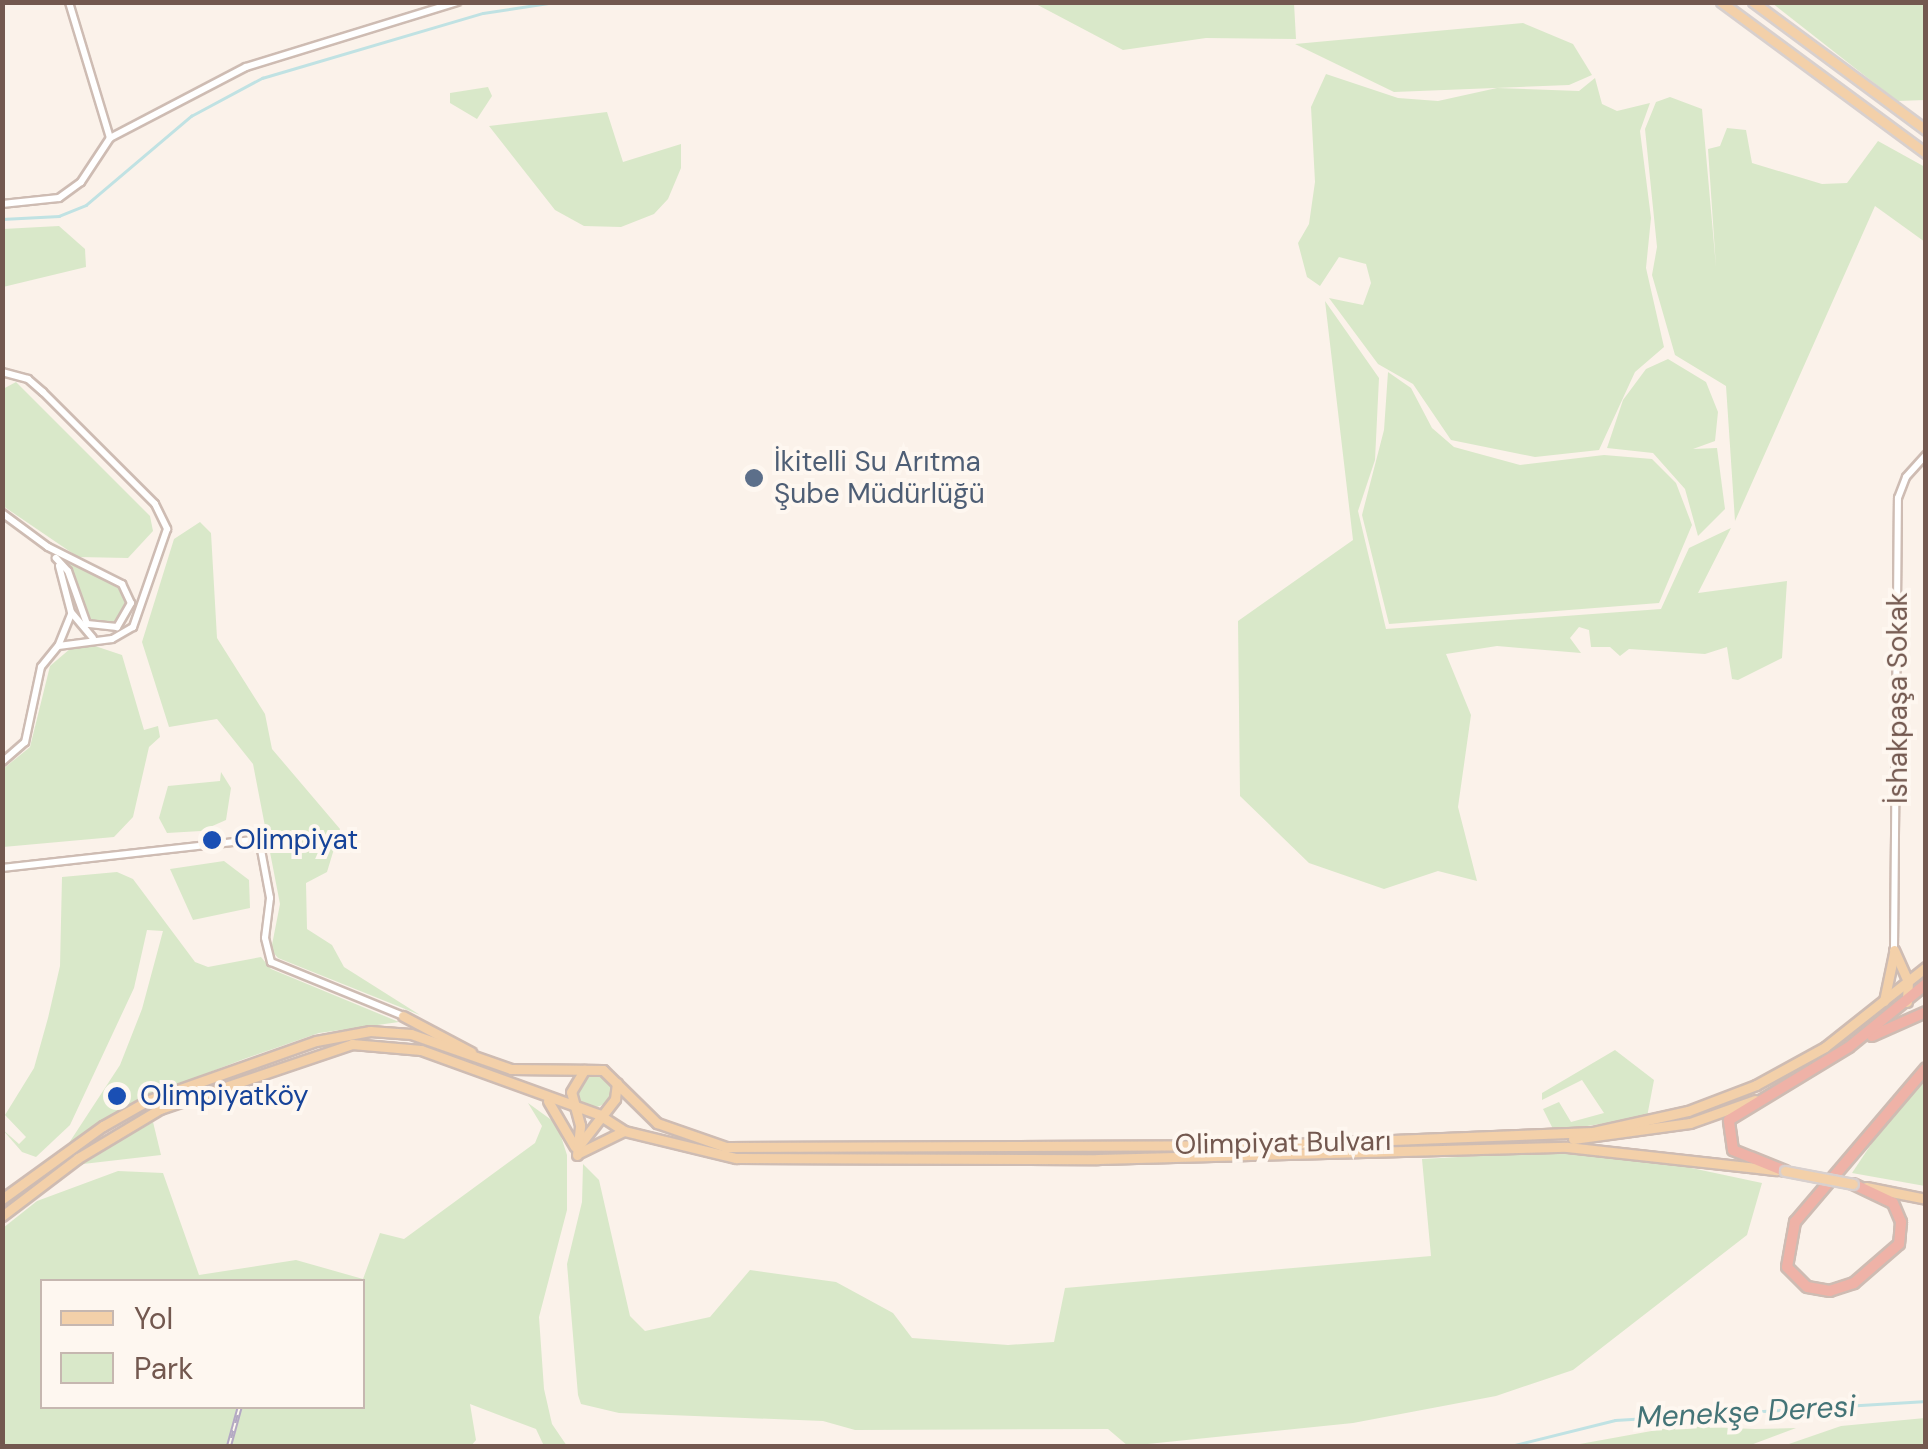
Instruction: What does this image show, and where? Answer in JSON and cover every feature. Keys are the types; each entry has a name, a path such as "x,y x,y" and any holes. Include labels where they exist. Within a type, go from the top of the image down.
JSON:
{"highway":[{"path":"1849,1047 1926,984"},
{"path":"1785,1172 1742,1158 1729,1141 1729,1120 1754,1100 1849,1047 1926,1012"},
{"path":"1853,1184 1885,1195 1899,1212 1899,1244 1878,1268 1830,1291 1796,1281 1787,1268 1795,1222 1926,1068"}],"main road":[{"path":"1721,2 1926,153"},
{"path":"1753,2 1926,130"},
{"path":"1894,950 1906,966 1925,968"},
{"path":"1894,950 1908,981 1907,1002"},
{"path":"1883,1003 1894,950"},
{"name":"Olimpiyat Bulvarı","path":"617,1083 639,1110 675,1133 771,1150 1555,1136 1632,1125 1727,1098 1825,1047 1925,968"},
{"path":"401,1034 403,1016"},
{"path":"403,1016 443,1057"},
{"path":"403,1016 482,1059"},
{"path":"2,1200 103,1126 149,1100 341,1034 401,1034 533,1072 603,1070 617,1083 615,1099 598,1114 576,1155"},
{"path":"2,1216 109,1138 174,1102 352,1044 402,1046 443,1057 546,1099 598,1114"},
{"path":"576,1155 572,1084 586,1069"},
{"path":"546,1099 565,1122 576,1155"},
{"path":"1555,1136 1623,1137 1754,1100"},
{"name":"Olimpiyat Bulvarı","path":"598,1114 624,1132 736,1158 820,1162 1567,1147 1785,1172 1926,1198"},
{"path":"576,1155 624,1132"}],"street":[{"path":"69,2 110,138"},
{"path":"2,204 59,198 81,182 110,138 246,67 457,2"},
{"path":"2,372 28,379 155,504 167,529 133,626 112,639 58,646"},
{"name":"İshakpaşa Sokak","path":"1894,950 1898,498 1906,476 1926,455"},
{"path":"2,513 48,547 129,592 144,593"},
{"path":"48,547 75,586 81,616 96,628 124,620 129,592"},
{"path":"56,558 72,612 94,639"},
{"path":"2,762 25,742 41,667 58,646 72,612"},
{"path":"2,868 259,839 270,898 264,938 271,962 403,1016"}],"green space":[{"path":"1034,3 1294,3 1296,39 1206,38 1123,50"},
{"path":"1772,3 1925,3 1925,100 1897,101"},
{"path":"1523,23 1573,44 1592,75 1569,85 1394,92 1295,44"},
{"path":"1326,74 1398,98 1438,101 1497,88 1579,91 1595,78 1602,104 1617,111 1650,103 1640,131 1651,218 1646,268 1664,347 1635,372 1599,450 1535,457 1451,440 1413,384 1378,364 1329,298 1363,305 1371,283 1366,264 1339,257 1320,286 1307,277 1298,243 1309,224 1315,182 1311,107"},
{"path":"488,87 492,96 477,119 450,103 450,93"},
{"path":"1670,97 1702,109 1716,267 1708,149 1720,146 1727,128 1746,130 1752,163 1822,184 1847,183 1878,141 1925,167 1925,242 1875,206 1735,521 1726,386 1675,355 1652,275 1657,247 1645,129 1656,102"},
{"path":"607,112 623,162 681,144 681,168 668,199 654,214 621,227 584,226 555,210 489,126"},
{"path":"59,226 85,249 86,267 3,287 3,229"},
{"path":"1325,301 1379,378 1375,460 1358,511 1386,629 1661,609 1689,548 1731,528 1698,593 1787,581 1782,658 1738,680 1732,679 1727,647 1705,654 1629,649 1620,656 1610,647 1591,647 1589,630 1579,627 1570,638 1581,653 1497,646 1446,654 1471,715 1458,807 1477,881 1438,871 1384,889 1309,863 1240,796 1238,621 1353,540"},
{"path":"1668,359 1706,382 1718,412 1715,441 1693,449 1717,448 1725,509 1698,536 1685,489 1653,453 1607,448 1623,400 1646,369"},
{"path":"1388,372 1411,388 1432,428 1454,447 1520,465 1604,455 1652,459 1676,483 1692,525 1659,603 1389,624 1362,515 1384,430"},
{"path":"16,382 150,516 153,531 128,558 78,557 3,506 3,389"},
{"path":"200,522 211,533 217,638 265,714 272,749 340,829 327,872 306,883 307,929 332,945 344,967 420,1015 278,958 271,950 280,904 253,764 217,719 169,727 142,642 174,539"},
{"path":"60,556 120,589 126,606 118,621 95,624 87,619"},
{"path":"92,645 122,655 144,730 158,726 160,737 149,747 133,817 114,837 3,847 3,769 30,747 50,666 71,648"},
{"path":"221,772 231,788 226,820 201,831 167,833 159,818 168,786 220,781"},
{"path":"224,861 249,880 250,908 193,920 170,869"},
{"path":"117,872 133,879 195,962 208,967 261,957 271,969 399,1022 319,1033 244,1059 163,1090 67,1146 120,1065 142,1009 163,931 147,930 134,988 70,1125 36,1157 22,1152 2,1129 19,1144 26,1137 5,1115 34,1068 48,1018 60,966 62,877"},
{"path":"1615,1050 1654,1080 1647,1117 1554,1131 1543,1109 1559,1102 1571,1122 1604,1113 1582,1080 1542,1100 1542,1093"},
{"path":"594,1073 606,1078 611,1090 606,1102 594,1107 582,1102 577,1090 582,1078"},
{"path":"1925,1078 1925,1186 1852,1173 1876,1137"},
{"path":"528,1103 557,1124 567,1155 567,1210 539,1317 544,1389 552,1424 567,1446 544,1446 536,1429 470,1404 476,1440 471,1446 3,1446 3,1228 37,1201 118,1171 163,1173 199,1275 296,1260 363,1279 380,1233 404,1239 535,1143 542,1126"},
{"path":"153,1122 161,1155 83,1164 119,1139"},
{"path":"1602,1149 1762,1183 1747,1235 1573,1370 1496,1396 1353,1423 1128,1446 1108,1429 855,1430 823,1421 619,1413 581,1404 578,1395 567,1264 582,1202 583,1164 599,1180 630,1316 645,1331 710,1317 750,1270 836,1282 893,1313 912,1338 1008,1345 1054,1342 1065,1288 1431,1256 1422,1159"},
{"path":"1925,1418 1925,1446 1783,1446 1841,1426"},
{"path":"1679,1426 1796,1428 1748,1446 1569,1446"}],"waterway":[{"path":"2,219 59,216 86,205 191,116 262,78 483,13 556,2"},
{"path":"1802,2 1837,2"},
{"name":"Menekşe Deresi","path":"1511,1446 1615,1420 1926,1401"}],"railway":[{"path":"229,1446 239,1409"}],"place":[{"name":"İkitelli Su Arıtma Şube Müdürlüğü","path":"754,478"},
{"name":"Olimpiyat","path":"212,840"},
{"name":"Olimpiyatköy","path":"117,1096"}]}
